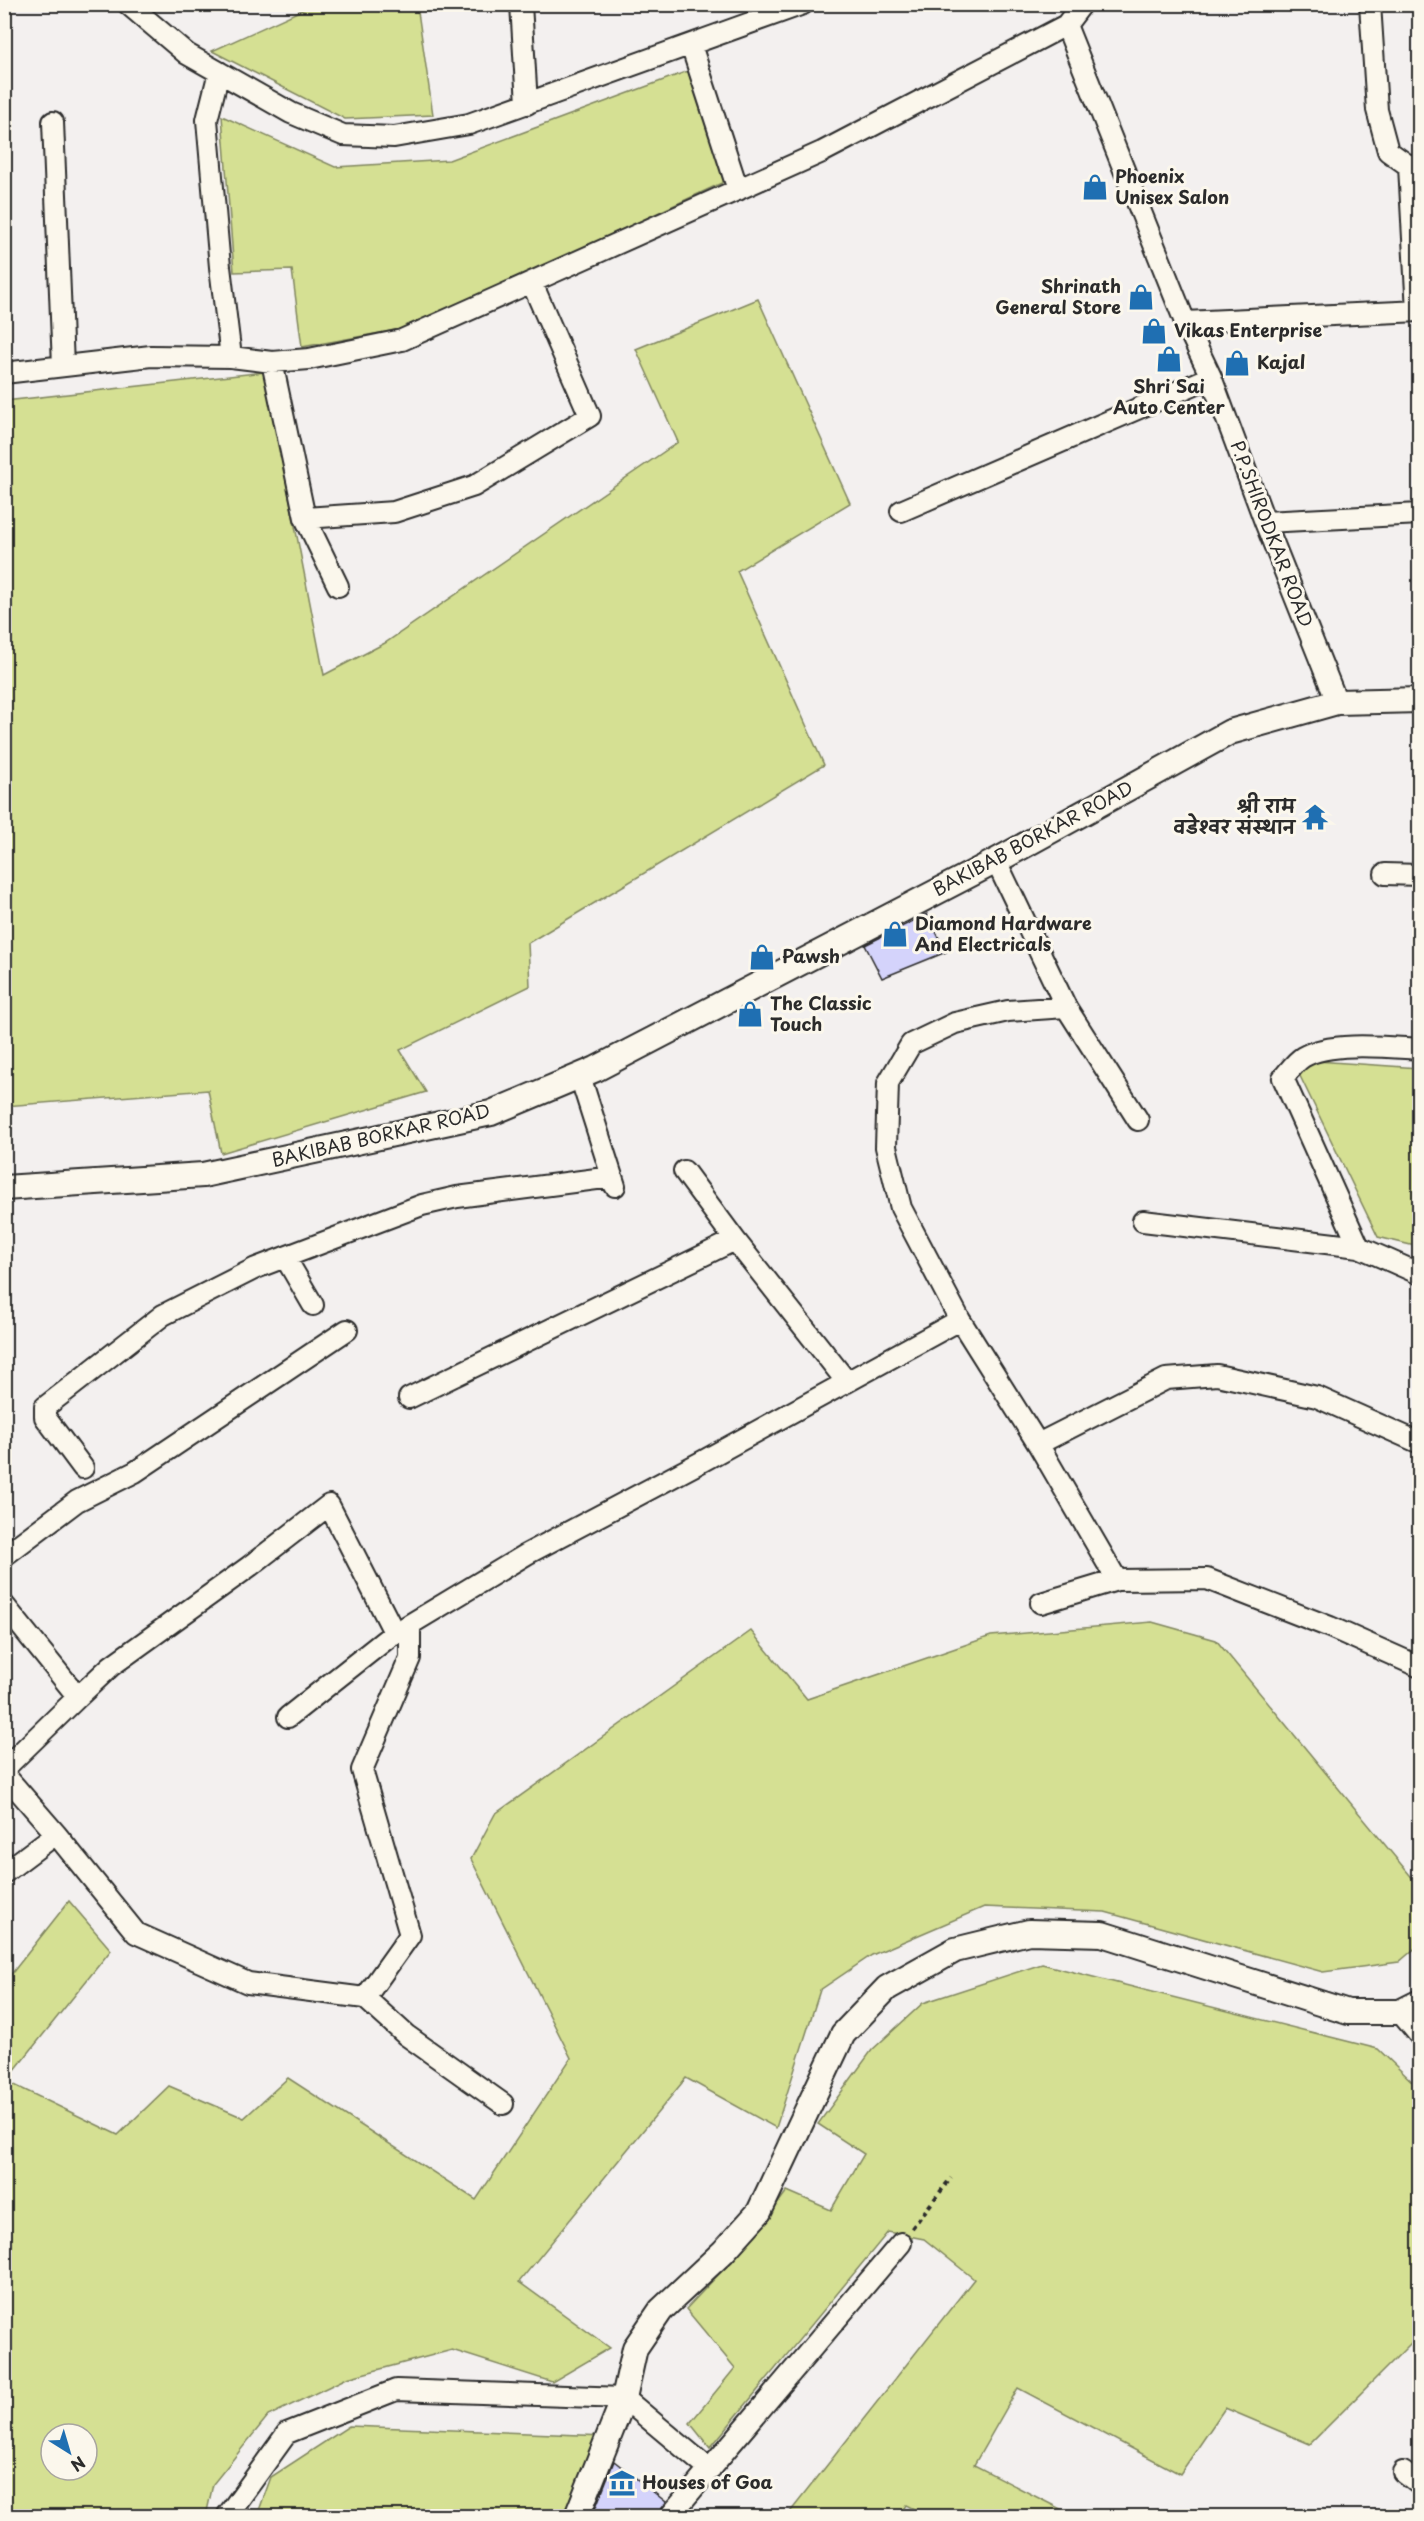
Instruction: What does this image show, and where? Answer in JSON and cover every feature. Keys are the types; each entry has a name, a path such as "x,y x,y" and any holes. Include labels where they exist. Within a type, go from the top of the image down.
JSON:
{"street":[{"path":"128,4 187,54 291,113 343,135 394,137 469,124 803,4"},
{"path":"521,4 527,104"},
{"path":"4,373 151,356 231,357 272,362 309,358 402,340 832,147 1066,25 1082,4"},
{"path":"1185,322 1418,311 1414,165 1388,151 1377,110 1370,4"},
{"name":"P.P.SHIRODKAR ROAD","path":"1066,25 1185,322 1211,377 1265,522 1337,702"},
{"path":"691,45 738,190"},
{"path":"219,72 207,120 219,267 231,357"},
{"path":"54,122 63,366"},
{"path":"305,518 394,512 474,486 590,416 532,283"},
{"path":"272,362 305,518 338,586"},
{"path":"901,512 1211,377"},
{"path":"1265,522 1419,514"},
{"name":"BAKIBAB BORKAR ROAD","path":"4,1188 203,1176 491,1113 580,1076 996,861 1230,732 1337,702 1419,699"},
{"path":"996,861 1066,1007 1138,1120"},
{"path":"1385,873 1419,875"},
{"path":"1066,1007 1008,1011 955,1023 911,1044 888,1083 886,1147 901,1208 960,1320 1038,1444 1117,1580"},
{"path":"1359,1247 1283,1077 1300,1058 1318,1049 1390,1047 1419,1049"},
{"path":"83,1468 45,1417 45,1407 163,1315 256,1268 422,1205 457,1197 614,1182 580,1076"},
{"path":"684,1171 735,1240 847,1382"},
{"path":"1143,1221 1359,1247 1419,1274"},
{"path":"409,1398 735,1240"},
{"path":"285,1257 312,1305"},
{"path":"288,1718 402,1629 527,1554 960,1320"},
{"path":"4,1556 77,1501 135,1472 347,1330"},
{"path":"1038,1444 1166,1379 1217,1375 1317,1397 1419,1443"},
{"path":"4,1769 111,1666 250,1566 329,1505 402,1629 410,1658 362,1770 410,1935 365,1998"},
{"path":"1041,1603 1117,1580 1207,1579 1330,1627 1419,1666"},
{"path":"4,1605 78,1697"},
{"path":"4,1774 136,1933 248,1983 365,1998 406,2036 503,2104"},
{"path":"4,1873 56,1834"},
{"path":"577,2517 624,2398 635,2348 661,2310 723,2252 759,2211 843,2034 887,1988 955,1950 1029,1932 1102,1934 1348,2012 1409,2007 1419,2036"},
{"path":"670,2517 901,2243"},
{"path":"227,2517 287,2433 396,2390 624,2398 710,2470"},
{"path":"1403,2472 1419,2485"}],"path":[{"path":"901,2243 951,2178"}],"green space":[{"path":"315,4 417,5 433,115 345,119 212,51"},
{"path":"688,71 726,181 413,327 302,347 292,270 234,272 222,116 335,167 449,160"},
{"path":"758,299 850,503 737,571 824,765 528,943 530,986 400,1050 426,1092 221,1153 208,1090 5,1106 5,401 265,372 324,675 385,643 678,442 636,349"},
{"path":"1316,1061 1419,1068 1419,1247 1378,1237 1299,1074"},
{"path":"1152,1622 1216,1640 1419,1886 1419,1945 1399,1962 1323,1972 1105,1912 984,1907 872,1955 820,1990 776,2128 686,2078 519,2282 610,2348 552,2382 452,2350 347,2378 268,2416 213,2484 206,2516 5,2516 5,1982 69,1901 111,1950 6,2081 118,2135 169,2086 244,2118 288,2078 476,2200 571,2058 471,1859 495,1814 751,1631 807,1699 991,1636"},
{"path":"1042,1964 1378,2049 1419,2088 1419,2335 1310,2444 1225,2408 1180,2474 1018,2388 974,2465 1074,2516 928,2516 906,2505 899,2516 787,2516 974,2279 924,2239 888,2232 710,2448 690,2423 735,2368 686,2309 749,2242 787,2191 831,2210 864,2154 818,2124 872,2050 923,2003"},
{"path":"349,2426 606,2436 566,2516 257,2516 271,2477"}],"building":[{"path":"927,914 946,952 882,978 865,945"},
{"name":"Houses of Goa","path":"614,2461 666,2502 658,2517 592,2517"}],"place":[{"name":"Phoenix Unisex Salon","path":"1095,187"},
{"name":"Shrinath General Store","path":"1141,297"},
{"name":"Vikas Enterprise","path":"1154,331"},
{"name":"Shri Sai Auto Center","path":"1169,359"},
{"name":"Kajal","path":"1237,363"},
{"name":"श्री राम वडेश्वर संस्थान","path":"1315,817"},
{"name":"Diamond Hardware And Electricals","path":"895,934"},
{"name":"Pawsh","path":"762,957"},
{"name":"The Classic Touch","path":"750,1014"},
{"name":"Houses of Goa","path":"622,2483"}]}
